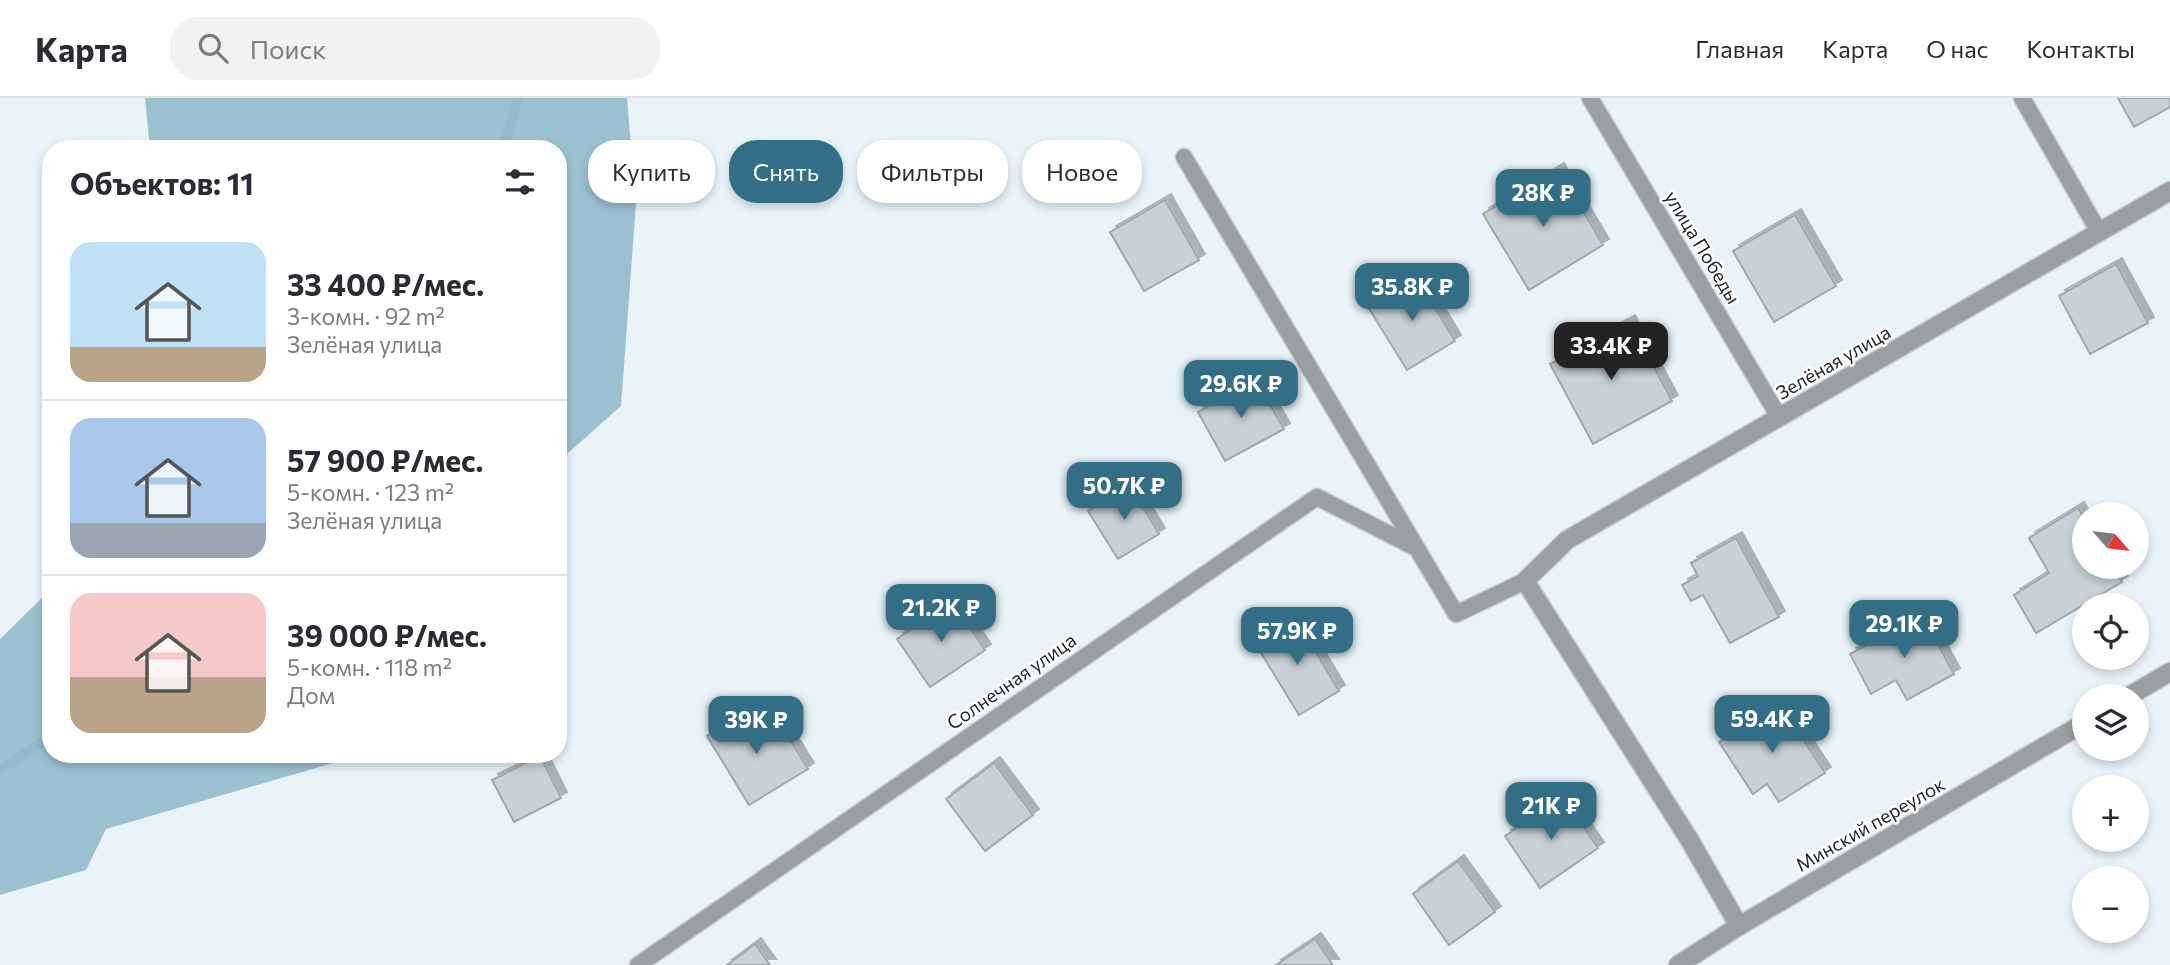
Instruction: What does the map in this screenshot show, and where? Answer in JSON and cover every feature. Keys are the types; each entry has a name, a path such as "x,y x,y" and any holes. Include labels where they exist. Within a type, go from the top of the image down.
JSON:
{"street":[{"name":"Зелёная улица","path":"1525,581 1567,540 2170,191"},
{"path":"1525,581 1689,839 1739,926"},
{"path":"2149,684 2170,672"},
{"name":"Минский переулок","path":"1678,965 1739,926 2072,730"}],"lane":[{"name":"улица Победы","path":"1590,98 1779,417"},
{"path":"2022,98 2099,232"},
{"path":"1184,157 1456,614 1525,581"},
{"name":"Солнечная улица","path":"638,965 1317,497 1416,548"}],"shaded area":[{"path":"145,98 627,98 631,140 588,140 588,203 636,203 621,406 567,454 567,140 149,140"},
{"path":"42,598 42,763 333,763 106,829 86,870 0,895 0,639"}],"building":[{"path":"2118,98 2170,98 2170,107 2134,127"},
{"path":"1558,169 1603,245 1529,290 1483,214"},
{"path":"1165,200 1199,260 1144,291 1110,232"},
{"path":"1795,215 1836,286 1774,322 1733,251"},
{"path":"2116,264 2148,323 2090,354 2059,296"},
{"path":"1416,276 1455,341 1407,370 1368,307"},
{"path":"1629,321 1672,401 1593,444 1550,364"},
{"path":"1255,379 1284,429 1225,461 1198,412"},
{"path":"1129,485 1159,534 1118,559 1088,511"},
{"path":"2072,512 2072,579 2120,579 2122,582 2103,593 2072,593 2072,612 2036,633 2014,595 2049,573 2029,538"},
{"path":"1736,538 1779,617 1730,643 1703,595 1691,601 1682,585 1698,576 1691,563"},
{"path":"952,601 985,650 930,687 897,639"},
{"path":"1922,615 1954,674 1907,700 1896,680 1871,694 1850,654"},
{"path":"1296,619 1339,691 1299,715 1255,643"},
{"path":"1779,703 1825,773 1779,802 1767,784 1753,794 1719,742"},
{"path":"752,708 770,738 784,730 808,769 749,805 707,736"},
{"path":"526,763 544,763 561,798 514,822 492,780"},
{"path":"994,763 1033,815 985,851 946,799"},
{"path":"1563,797 1598,848 1540,888 1505,836"},
{"path":"1458,861 1495,912 1449,945 1413,894"},
{"path":"1315,939 1333,965 1276,965"},
{"path":"755,944 770,965 727,965"}],"waterway":[{"path":"506,140 518,98"},
{"path":"0,770 42,742"}]}
